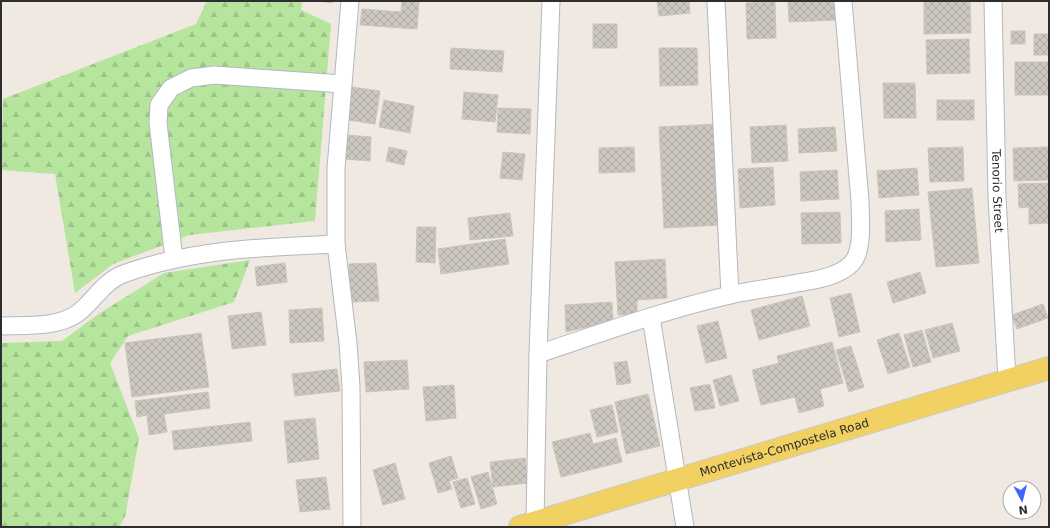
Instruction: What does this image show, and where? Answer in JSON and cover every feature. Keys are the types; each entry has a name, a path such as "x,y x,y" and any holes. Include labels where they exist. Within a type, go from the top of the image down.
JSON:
{"main road":[{"name":"Montevista-Compostela Road","path":"527,525 1049,368"}],"street":[{"path":"350,1 336,168 336,244 348,343 351,387 352,527"},
{"path":"527,525 538,354 550,1"},
{"path":"716,1 730,295"},
{"path":"538,354 651,317 730,295 829,276 845,269 853,261 859,246 860,201 843,1"},
{"name":"Tenorio Street","path":"994,1 997,197 1007,380"},
{"path":"174,259 158,123 159,105 171,88 191,78 215,75 342,84"},
{"path":"1,326 53,323 67,319 77,314 87,305 104,285 124,274 174,259 253,247 336,244"},
{"path":"651,317 679,479 685,527"}],"green space":[{"path":"207,1 302,1 301,10 331,24 315,221 190,235 113,264 75,293 55,174 1,170 3,99 196,24"},
{"path":"250,260 234,302 128,336 110,363 139,438 125,517 119,527 1,527 1,343 62,341 97,315 164,273"}],"building":[{"path":"320,1 333,1 332,3"},
{"path":"402,1 419,1 417,29 360,25 362,9 401,12"},
{"path":"657,1 689,1 690,13 659,16"},
{"path":"788,1 836,1 837,20 789,22"},
{"path":"924,1 970,1 971,33 924,34"},
{"path":"775,2 776,38 747,39 746,3"},
{"path":"593,24 617,24 617,48 593,48"},
{"path":"1011,31 1025,31 1025,44 1011,44"},
{"path":"1034,34 1049,34 1049,55 1034,55"},
{"path":"969,39 970,73 927,74 926,40"},
{"path":"451,48 504,51 502,72 450,69"},
{"path":"659,48 697,48 698,85 660,86"},
{"path":"1015,62 1049,62 1049,95 1015,95"},
{"path":"883,83 915,83 916,118 884,118"},
{"path":"352,87 380,91 375,124 347,120"},
{"path":"464,92 498,95 495,122 462,119"},
{"path":"384,100 414,106 410,133 379,127"},
{"path":"937,100 974,100 974,120 937,120"},
{"path":"498,108 531,109 530,134 497,132"},
{"path":"716,124 722,225 664,228 659,127"},
{"path":"786,125 788,161 752,163 750,127"},
{"path":"835,127 837,151 799,153 798,129"},
{"path":"346,135 371,137 370,161 344,159"},
{"path":"389,147 407,151 404,165 386,161"},
{"path":"634,147 635,172 599,173 599,148"},
{"path":"963,147 964,181 930,182 928,148"},
{"path":"1049,147 1049,180 1014,181 1013,148"},
{"path":"503,152 525,154 522,180 500,178"},
{"path":"773,167 775,205 740,208 738,169"},
{"path":"917,168 919,195 879,198 877,171"},
{"path":"837,170 839,199 801,201 800,172"},
{"path":"1049,183 1049,223 1029,224 1029,207 1019,208 1018,184"},
{"path":"972,188 979,263 936,267 928,192"},
{"path":"919,209 921,240 886,242 885,211"},
{"path":"840,212 841,243 802,244 801,213"},
{"path":"510,213 513,236 470,240 468,218"},
{"path":"417,227 436,227 435,263 416,262"},
{"path":"505,239 509,264 441,274 438,249"},
{"path":"665,259 667,298 637,300 637,314 618,315 615,262"},
{"path":"285,263 287,282 257,286 255,267"},
{"path":"376,263 379,301 351,302 349,264"},
{"path":"920,272 926,293 893,303 887,282"},
{"path":"851,293 860,332 839,337 830,298"},
{"path":"802,296 810,326 759,340 751,310"},
{"path":"612,302 613,321 566,332 565,305"},
{"path":"1043,304 1048,318 1017,329 1012,315"},
{"path":"322,308 324,341 290,343 289,310"},
{"path":"261,312 266,345 232,349 228,316"},
{"path":"718,321 727,358 706,363 697,326"},
{"path":"952,323 960,351 933,358 925,330"},
{"path":"922,330 931,362 913,367 904,335"},
{"path":"201,333 209,387 132,397 125,343"},
{"path":"899,333 910,367 888,374 877,340"},
{"path":"832,342 843,383 820,389 824,406 799,413 795,397 761,405 752,370 779,363 777,356"},
{"path":"851,346 864,387 849,392 836,350"},
{"path":"407,360 409,389 366,392 364,362"},
{"path":"627,361 631,383 617,385 614,363"},
{"path":"337,369 340,391 295,396 292,374"},
{"path":"731,375 739,401 720,406 713,380"},
{"path":"710,384 715,408 695,411 690,388"},
{"path":"454,385 456,418 426,421 423,387"},
{"path":"208,392 210,408 164,414 167,432 149,435 147,415 137,417 135,401"},
{"path":"648,394 660,446 626,454 615,402"},
{"path":"612,405 618,432 597,437 590,410"},
{"path":"315,418 319,459 288,463 284,421"},
{"path":"250,422 252,441 174,450 172,431"},
{"path":"590,433 593,444 616,438 622,462 561,477 552,442"},
{"path":"451,456 458,478 449,481 452,489 438,493 429,463"},
{"path":"525,458 528,483 493,487 490,462"},
{"path":"395,463 405,499 383,505 373,470"},
{"path":"488,472 497,504 481,509 471,477"},
{"path":"326,477 330,509 300,512 296,480"},
{"path":"467,478 475,504 461,508 453,482"}]}
